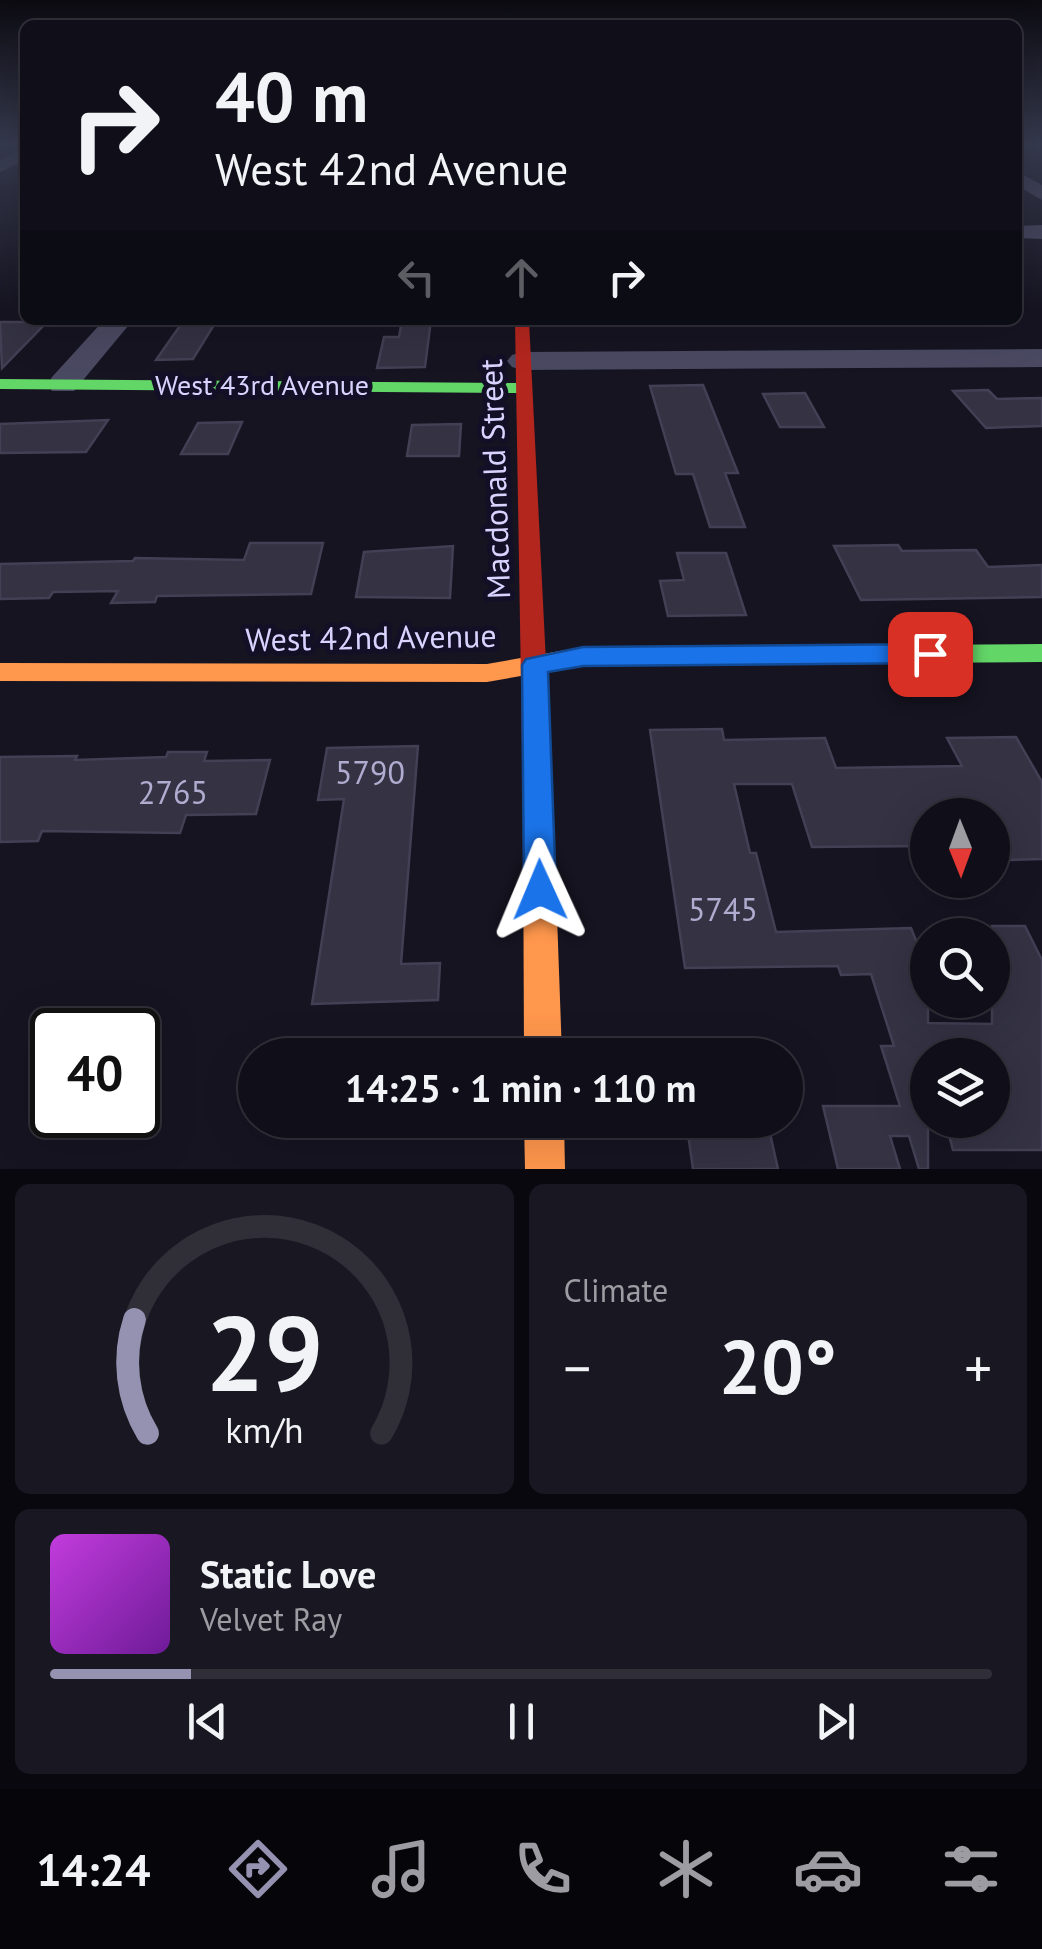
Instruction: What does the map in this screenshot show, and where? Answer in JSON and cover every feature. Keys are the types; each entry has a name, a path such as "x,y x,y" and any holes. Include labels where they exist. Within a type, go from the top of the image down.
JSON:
{"street":[{"path":"62,384 115,325"},
{"name":"Macdonald Street","path":"522,325 535,665 543,1038"},
{"name":"West 43rd Avenue","path":"0,384 523,374 1042,358"},
{"name":"West 42nd Avenue","path":"0,672 481,674 583,656 1042,652"},
{"path":"545,1138 546,1169"}],"building":[{"path":"0,322 44,325 2,368"},
{"path":"180,325 214,325 193,359 156,360"},
{"path":"401,325 430,325 425,367 377,368 384,337 399,337"},
{"path":"703,385 738,473 725,473 745,527 710,527 693,474 676,474 650,386"},
{"path":"988,390 997,399 1042,398 1042,426 986,428 953,391"},
{"path":"805,393 824,427 780,427 763,394"},
{"path":"108,420 86,452 0,453 0,424"},
{"path":"242,422 228,454 181,454 198,423"},
{"path":"461,424 459,456 407,456 412,425"},
{"path":"250,543 323,543 311,594 157,596 155,602 111,603 118,591 53,592 49,598 0,599 0,564 135,558 244,560"},
{"path":"898,545 902,551 976,550 988,567 1042,565 1042,597 861,600 834,546"},
{"path":"453,546 450,598 356,597 364,552"},
{"path":"677,553 726,553 746,615 668,616 660,581 684,580"},
{"path":"722,729 724,740 825,738 836,768 962,766 947,738 1016,737 1042,782 1042,859 1010,860 1010,798 910,798 910,846 812,847 792,784 734,784 750,853 756,853 776,932 910,928 910,1018 928,1018 928,1023 992,1024 992,1018 1010,1018 1010,926 1025,926 1042,960 1042,1150 953,1150 950,1138 1010,1138 1010,1038 910,1038 910,1138 928,1138 928,1169 919,1169 909,1136 890,1136 900,1169 838,1169 823,1106 900,1106 881,1046 894,1046 871,974 841,975 838,966 685,968 650,730"},
{"path":"418,746 401,964 440,963 438,1000 312,1004 344,799 318,800 327,748"},
{"path":"168,752 207,752 204,761 270,760 256,814 186,815 180,833 42,831 38,841 0,842 0,757 77,756 75,760 166,757"},
{"path":"689,1138 771,1138 778,1169 693,1169"}],"traffic: fast":[{"path":"0,384 523,388"},
{"path":"629,656 1042,653"}],"traffic: slow":[{"path":"0,672 487,673 583,656 629,656"},
{"path":"538,804 543,1038"},
{"path":"544,1138 545,1169"}],"traffic: jam":[{"path":"522,325 538,804"}],"route":[{"path":"540,890 535,665 583,656 930,654"}]}
